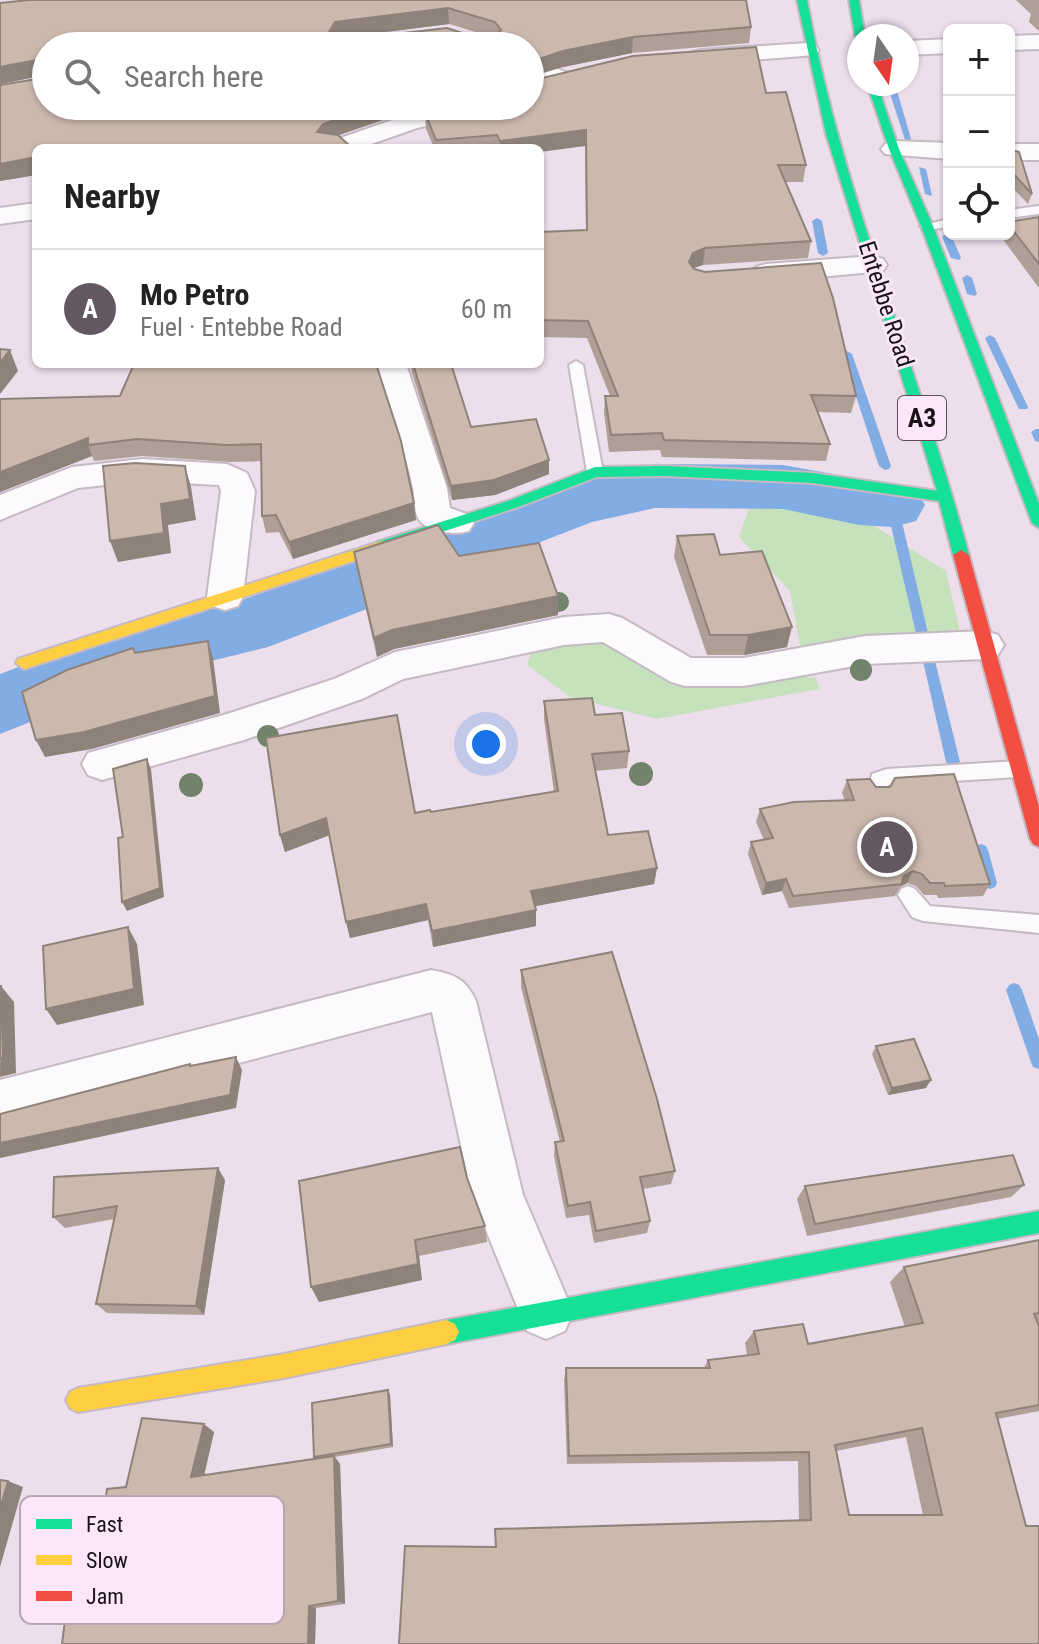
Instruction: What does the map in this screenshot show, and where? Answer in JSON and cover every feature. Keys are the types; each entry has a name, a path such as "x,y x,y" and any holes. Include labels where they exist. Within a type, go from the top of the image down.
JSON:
{"main road":[{"name":"Entebbe Road","path":"802,0 807,50 842,174 916,397 1039,839"},
{"path":"854,0 858,24"},
{"path":"876,96 1039,523"},
{"path":"24,663 457,523 595,472 666,471 812,478 943,497"},
{"path":"78,1400 299,1363 546,1312 796,1269 1039,1222"}],"street":[{"path":"1015,43 1039,42"},
{"path":"919,47 943,46"},
{"path":"671,59 807,50"},
{"path":"544,83 588,69"},
{"path":"544,71 560,78"},
{"path":"347,144 419,120"},
{"path":"894,149 943,151"},
{"path":"1015,152 1039,152"},
{"path":"0,216 32,212"},
{"path":"734,275 873,265"},
{"path":"392,368 430,488 434,515 457,523"},
{"path":"0,508 72,478 142,470 227,475 235,481 238,491 225,597"},
{"path":"102,764 230,729 348,689 395,666 564,631 609,628 685,672 744,672 865,650 985,645"},
{"path":"0,1103 431,991 445,993 453,1001 498,1196 546,1312"}],"lane":[{"path":"1015,213 1039,210"},
{"path":"927,226 943,224"},
{"path":"576,365 595,472"},
{"path":"878,791 879,780 887,777 1019,769"},
{"path":"908,895 919,911 930,915 1039,924"}],"green space":[{"path":"793,493 852,512 946,571 965,654 801,651 790,591 739,537 753,496"},
{"path":"611,639 676,677 785,675 816,678 819,689 657,719 570,697 527,665 534,643"}],"building":[{"path":"29,0 746,0 751,27 633,37 544,57 544,32 499,32 501,30 495,22 448,8 335,22 329,32 32,32 32,61 0,67 0,3"},
{"path":"447,28 459,32 413,32"},
{"path":"756,47 766,93 786,92 806,165 778,165 811,241 705,248 693,253 689,262 694,269 705,272 821,263 833,298 856,396 811,395 830,444 664,440 662,433 611,435 605,396 618,396 588,321 544,320 544,232 587,230 586,130 500,141 497,135 436,140 428,120 544,120 544,78 633,56"},
{"path":"32,80 32,120 335,120 323,124 317,132 338,135 348,144 32,144 32,158 0,164 0,85"},
{"path":"1015,151 1019,152 1032,194 1015,176"},
{"path":"1039,217 1039,264 1015,233 1015,221"},
{"path":"0,349 10,350 0,363"},
{"path":"132,368 377,368 401,441 414,503 289,542 276,515 262,516 261,444 226,445 137,439 88,445 88,438 0,472 0,399 120,396"},
{"path":"414,368 452,368 471,427 536,419 549,460 494,480 451,486"},
{"path":"135,463 185,466 190,499 161,504 164,533 110,541 103,466"},
{"path":"438,525 459,556 539,543 558,596 392,630 374,638 354,552"},
{"path":"714,534 720,555 762,551 792,627 748,635 710,635 677,536"},
{"path":"208,641 215,696 84,732 36,740 22,692 67,670 133,648 135,653"},
{"path":"592,698 595,715 622,713 629,751 592,754 608,835 648,831 657,868 531,891 536,910 432,931 426,904 346,922 326,818 280,835 266,738 397,715 415,813 431,812 558,791 544,701"},
{"path":"147,759 160,888 122,902 118,838 123,837 113,769"},
{"path":"954,774 990,884 945,886 944,883 930,883 922,874 913,871 904,876 901,884 793,896 786,879 766,883 751,842 773,838 760,809 794,802 854,800 847,780 870,779 876,787 890,787 895,778"},
{"path":"128,927 134,989 46,1009 43,946"},
{"path":"612,952 657,1099 675,1171 640,1177 650,1221 596,1231 590,1202 568,1206 555,1142 564,1141 521,970"},
{"path":"1,986 3,1058 0,1058"},
{"path":"914,1039 931,1080 892,1088 876,1046"},
{"path":"236,1057 230,1095 0,1143 0,1114 190,1064"},
{"path":"460,1147 467,1178 485,1226 415,1240 418,1264 311,1287 299,1181"},
{"path":"1013,1155 1024,1185 815,1224 805,1186"},
{"path":"218,1168 196,1306 96,1304 117,1206 53,1217 54,1177"},
{"path":"1039,1240 1039,1313 1034,1314 1039,1326 1039,1405 996,1413 1026,1526 1039,1526 1039,1644 399,1644 405,1546 496,1547 495,1529 811,1520 809,1452 569,1456 566,1368 710,1368 708,1360 759,1354 754,1331 803,1324 808,1344 923,1323 904,1267","holes":["922,1428 942,1515 849,1515 835,1445"]},
{"path":"388,1390 391,1444 314,1457 312,1403"},
{"path":"142,1418 204,1424 191,1477 334,1456 338,1601 309,1606 308,1644 62,1644 65,1624 284,1624 284,1496 106,1496 107,1489 126,1487"},
{"path":"0,1480 8,1481 0,1509"}],"waterway":[{"path":"895,96 909,140"},
{"path":"922,169 929,194"},
{"path":"817,221 823,253"},
{"path":"948,240 956,258"},
{"path":"967,278 972,294"},
{"path":"990,338 1023,407"},
{"path":"847,354 885,466"},
{"path":"1036,432 1039,439"},
{"path":"0,705 122,655 242,628 575,504 655,486 783,487 859,503 892,505"},
{"path":"892,505 922,633"},
{"path":"929,661 953,762"},
{"path":"981,850 990,883"},
{"path":"1014,990 1039,1062"}],"traffic: fast":[{"path":"802,0 831,134 918,401 961,555"},
{"path":"854,0 858,24"},
{"path":"876,96 1039,523"},
{"path":"382,546 513,504 595,472 666,471 812,478 943,497"},
{"path":"447,1332 1039,1222"}],"traffic: slow":[{"path":"24,663 382,546"},
{"path":"78,1400 284,1366 447,1332"}],"traffic: jam":[{"path":"961,555 1039,839"}],"place":[{"name":"Mo Petro","path":"887,847"}]}
